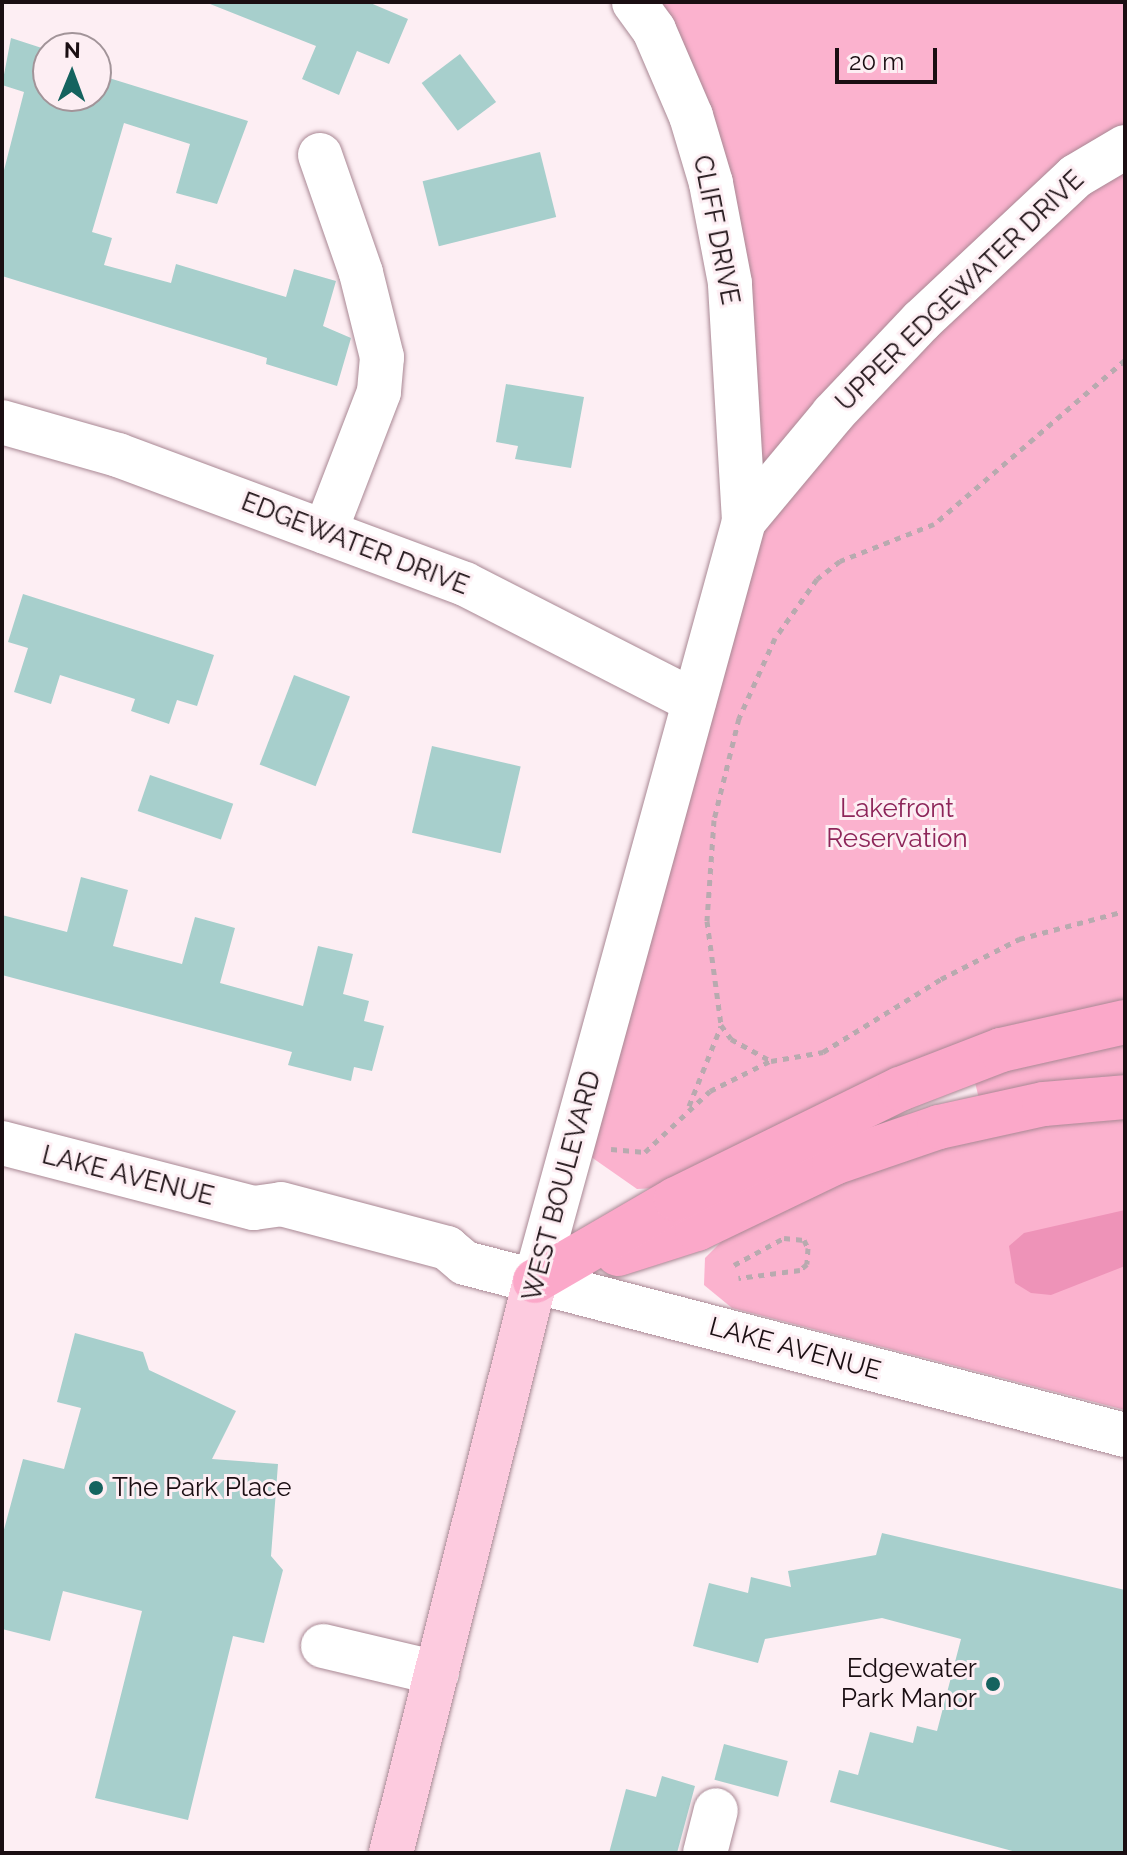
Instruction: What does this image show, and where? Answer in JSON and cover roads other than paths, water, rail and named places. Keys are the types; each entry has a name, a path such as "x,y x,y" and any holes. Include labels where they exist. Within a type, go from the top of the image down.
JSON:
{"highway":[{"path":"535,1281 676,1199 900,1089 1001,1050 1125,1022"},
{"path":"535,1281 697,1229 834,1163 912,1135 1044,1104 1125,1097"}],"main road":[{"name":"WEST BOULEVARD","path":"391,1853 535,1281"}],"street":[{"name":"CLIFF DRIVE","path":"634,2 654,30 691,116 711,183 730,283 744,521"},
{"name":"UPPER EDGEWATER DRIVE","path":"744,521 833,414 921,321 1076,176 1125,147"},
{"path":"320,155 361,273 382,357 379,392 325,532"},
{"name":"EDGEWATER DRIVE","path":"2,422 118,455 465,584 694,701"},
{"name":"WEST BOULEVARD","path":"535,1281 744,521"},
{"name":"LAKE AVENUE","path":"2,1143 254,1208 281,1204 447,1248 465,1263 1125,1435"},
{"path":"323,1646 437,1673"},
{"path":"705,1853 716,1810"}],"place":[{"name":"The Park Place","path":"96,1488"},
{"name":"Edgewater Park Manor","path":"993,1684"}],"park label":[{"name":"Lakefront Reservation","path":"897,824"}]}
